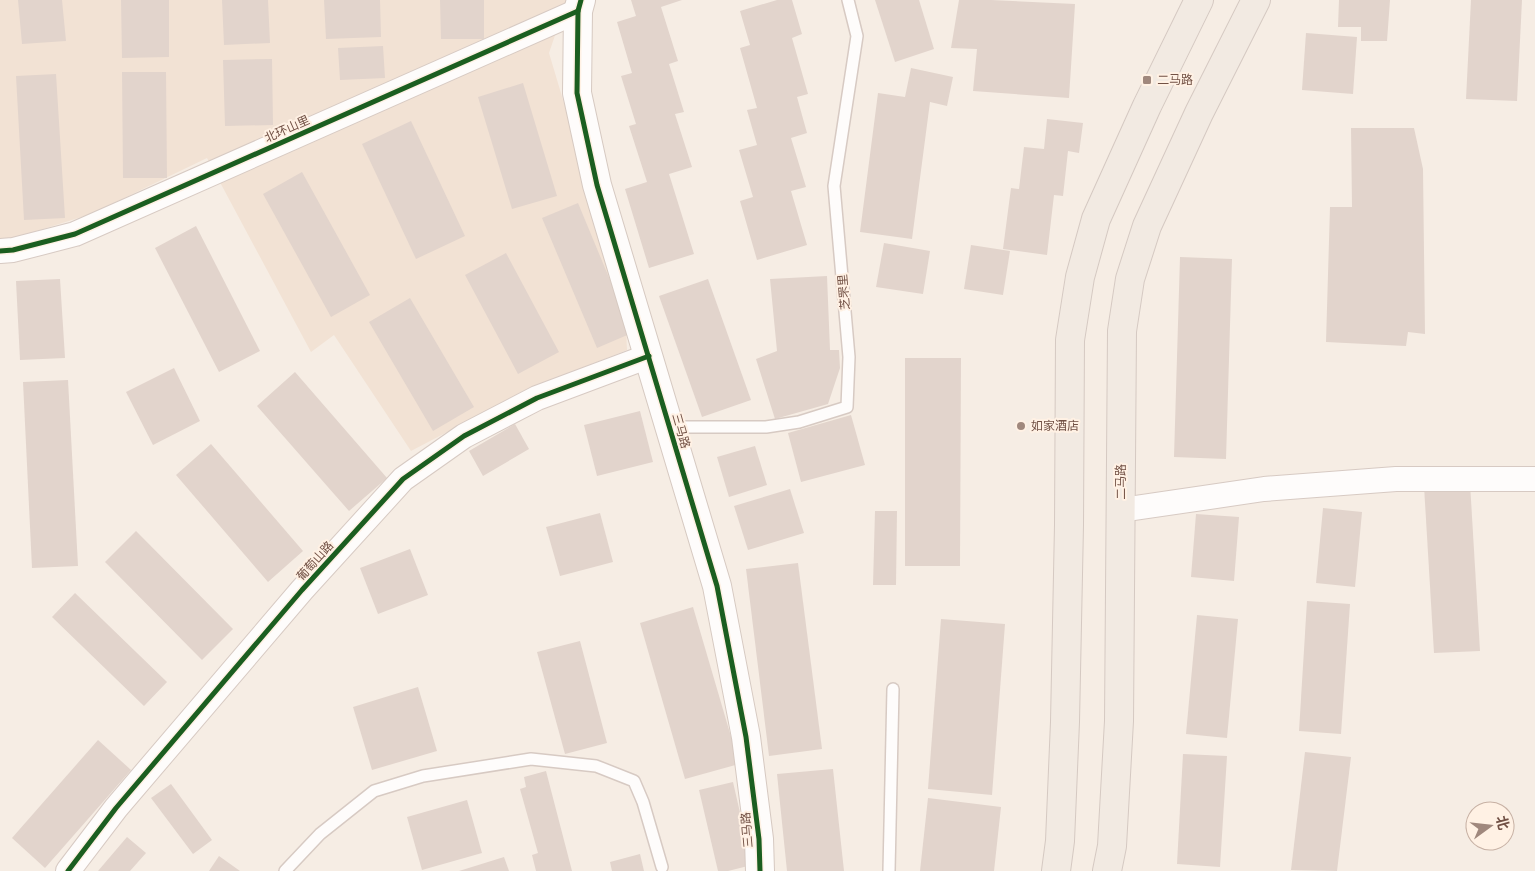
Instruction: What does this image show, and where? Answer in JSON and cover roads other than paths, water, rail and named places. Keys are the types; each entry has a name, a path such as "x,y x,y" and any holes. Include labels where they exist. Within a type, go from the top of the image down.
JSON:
{"main road":[{"path":"1056,871 1060,841 1065,722 1070,340 1080,278 1096,219 1147,106 1199,0"},
{"name":"二马路","path":"1108,871 1112,846 1119,721 1122,331 1130,279 1147,226 1199,113 1256,0"}],"street":[{"name":"三马路","path":"579,5 577,93 597,185 717,586 746,738 759,839 760,871"},
{"name":"北环山里","path":"0,251 13,250 76,234 579,5"},
{"name":"葡萄山路","path":"68,871 116,808 302,590 403,480 464,436 537,398 649,356"},
{"path":"1121,510 1264,489 1396,479 1535,479"}],"lane":[{"name":"芝罘里","path":"669,427 766,427 799,422 847,407 849,357 834,186 856,36 848,0"},
{"path":"889,871 893,689"},
{"path":"285,871 320,834 374,791 423,776 531,759 596,766 634,781 643,802 662,867"}],"place":[{"name":"二马路","path":"1147,80"},
{"name":"如家酒店","path":"1021,426"}]}
